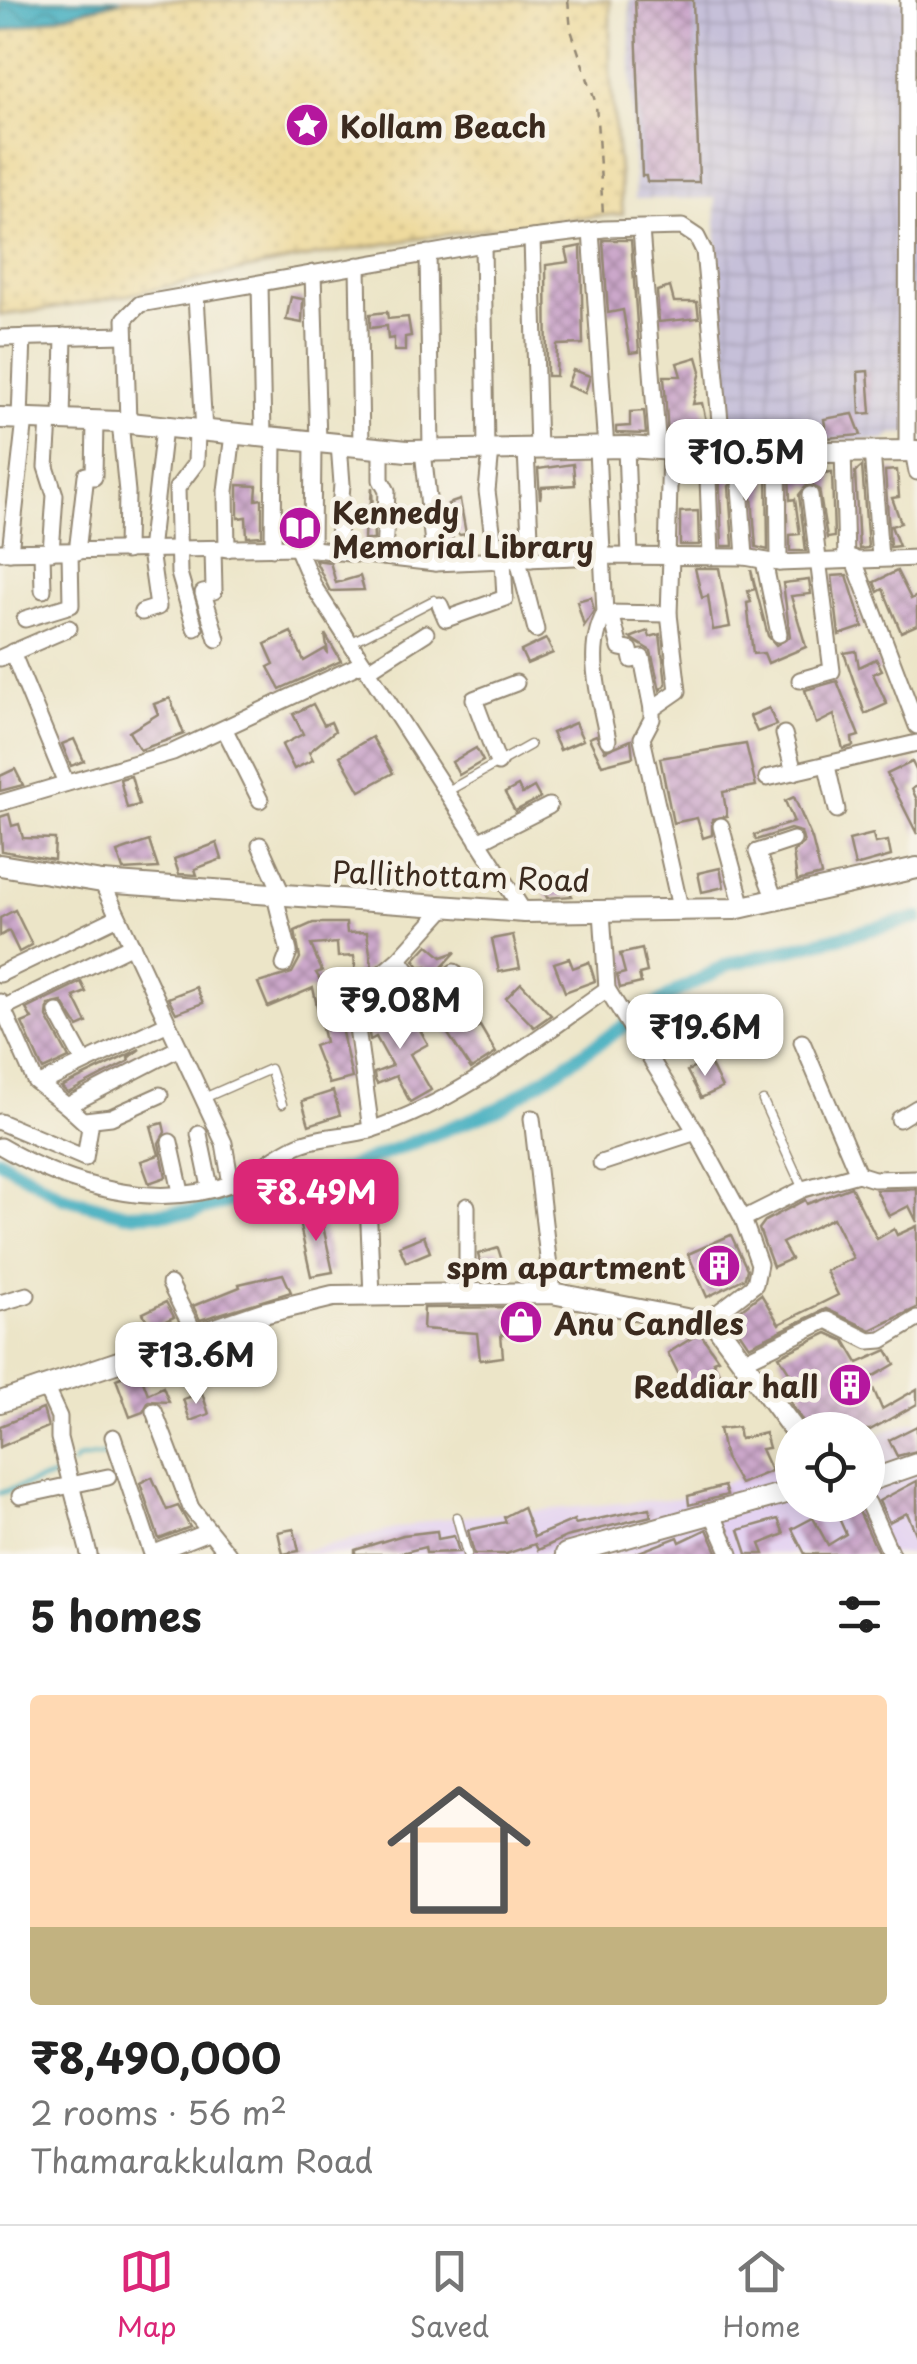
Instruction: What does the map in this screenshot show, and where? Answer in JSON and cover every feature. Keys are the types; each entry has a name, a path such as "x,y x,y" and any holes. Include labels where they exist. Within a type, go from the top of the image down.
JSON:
{"street":[{"path":"908,0 912,450 917,472"},
{"path":"126,551 124,335 125,319 140,304 483,244 598,230 682,227 697,237 704,251 715,452 711,557"},
{"path":"641,228 664,450 669,614 678,691 652,709"},
{"path":"598,230 610,449 630,556"},
{"path":"437,603 446,619 505,598 532,450 532,238"},
{"path":"483,244 487,491 536,630"},
{"path":"428,254 427,451 434,563"},
{"path":"358,265 371,448 387,491 384,558"},
{"path":"313,273 323,443 304,548 314,587 524,912"},
{"path":"260,284 272,548"},
{"path":"195,628 179,573 177,488 196,463 201,430 196,296"},
{"path":"0,338 124,335"},
{"path":"42,590 55,496 46,467 56,420 64,336"},
{"path":"23,337 5,552 304,548 434,563 599,556 746,557 771,562 917,558"},
{"path":"15,418 124,422 427,451 912,450"},
{"path":"25,618 71,604 73,552 86,475 94,478 95,421"},
{"path":"142,612 158,607 150,551 164,427"},
{"path":"217,639 203,592 214,591 233,434"},
{"path":"323,443 342,484 337,552"},
{"path":"610,449 599,556 608,613 620,648 630,650 632,660 642,658 652,709 652,719 642,738 682,912"},
{"path":"778,450 771,562 779,634"},
{"path":"843,450 850,558 917,726"},
{"path":"872,450 880,558"},
{"path":"740,486 746,557"},
{"path":"800,680 832,672 815,562 810,494"},
{"path":"608,613 669,614"},
{"path":"608,613 594,633 595,674 608,740"},
{"path":"66,783 6,655 69,628"},
{"path":"0,803 173,752 366,666 426,633"},
{"path":"498,763 474,699 516,683"},
{"path":"225,730 260,800"},
{"path":"784,734 794,772"},
{"path":"766,778 917,743"},
{"path":"826,766 837,810"},
{"path":"478,842 549,806"},
{"path":"721,826 743,907"},
{"path":"775,900 756,852 793,840"},
{"path":"260,845 279,896 289,952 284,966"},
{"name":"Pallithottam Road","path":"0,866 102,882 524,912 682,912 743,907 917,868"},
{"path":"102,882 200,1100 224,1144 231,1184"},
{"path":"371,1130 351,1007 353,998 398,959 444,909"},
{"path":"0,1402 196,1336 333,1296 552,1293 692,1320 711,1318 760,1275 742,1219 696,1132 609,994 602,911"},
{"path":"0,974 118,917"},
{"path":"0,1122 86,1158 91,1142 86,1120 38,1083 2,1005 132,945"},
{"path":"398,959 429,1001 454,972"},
{"path":"0,1146 33,1165 112,1192 181,1192 231,1184 298,1144 371,1130 467,1088 609,994"},
{"path":"57,1012 83,1060"},
{"path":"38,1083 166,1024"},
{"path":"802,1042 858,1174"},
{"path":"67,1106 177,1049"},
{"path":"86,1120 111,1117 160,1095"},
{"path":"899,1119 917,1108"},
{"path":"532,1118 552,1293"},
{"path":"601,1163 696,1132"},
{"path":"198,1134 210,1187"},
{"path":"170,1142 181,1192"},
{"path":"742,1219 803,1188 858,1174 874,1179 917,1178"},
{"path":"368,1201 372,1296"},
{"path":"467,1206 467,1296"},
{"path":"170,1284 196,1336"},
{"path":"0,1303 27,1295"},
{"path":"711,1318 781,1412"},
{"path":"745,1360 827,1320 870,1341 882,1340 917,1319"},
{"path":"48,1393 59,1418 58,1438 89,1554"},
{"path":"154,1411 190,1508 228,1554"},
{"path":"113,1437 152,1552 208,1532"},
{"path":"885,1475 917,1464"},
{"path":"20,1496 108,1476"},
{"path":"566,1554 775,1496"},
{"path":"713,1515 730,1554"},
{"path":"877,1522 891,1554"}],"lane":[{"path":"350,643 437,603"},
{"path":"446,792 530,745"},
{"path":"200,1100 270,1069 282,1104"},
{"path":"763,1102 803,1188"},
{"path":"457,1517 467,1554"}],"path":[{"path":"568,0 571,30 596,104 598,230"}],"shaded area":[{"path":"629,0 917,0 912,433 891,434 886,440 725,441 715,198 635,199"},
{"path":"917,1421 917,1554 290,1554 437,1519 678,1498 775,1467 775,1522 885,1522 885,1431"}],"sand":[{"name":"Kollam Beach","path":"122,0 610,0 610,74 623,214 391,243 79,304 0,315 0,32"}],"water":[{"path":"0,0 122,0 0,32"}],"building":[{"path":"635,0 693,0 699,182 647,182 646,176 642,176"},
{"path":"603,240 631,240 639,352 630,353 623,310 608,313"},
{"path":"581,246 583,344 557,345 556,376 547,376 546,265 569,262 566,249"},
{"path":"670,287 674,302 697,302 699,318 659,322 657,291"},
{"path":"291,297 303,299 302,323 286,320"},
{"path":"387,312 388,319 408,317 411,336 405,337 405,351 394,351 394,338 388,339 387,326 370,328 370,314"},
{"path":"697,357 701,371 693,404 702,403 709,435 668,436 664,376 681,376 677,363"},
{"path":"573,370 590,376 585,393 567,386"},
{"path":"868,371 871,413 860,414 858,372"},
{"path":"644,411 646,434 616,433 616,427 630,426 630,412"},
{"path":"853,414 861,435 827,438 824,419"},
{"path":"573,464 575,485 542,487 540,499 538,469"},
{"path":"862,466 868,548 859,549 855,472"},
{"path":"719,467 731,467 731,475 767,467 768,550 756,547 751,484 740,475 729,486 733,546 722,546"},
{"path":"807,467 807,475 832,472 834,537 827,538 819,489 808,484 799,495 806,551 790,551 790,535 800,534 795,499 790,500 789,469"},
{"path":"897,470 899,497 892,498 901,523 891,526 899,546 890,547 885,471"},
{"path":"238,485 257,486 256,500 262,499 262,536 247,537 246,517 238,518"},
{"path":"372,487 374,540 364,540 365,513 370,513"},
{"path":"460,500 466,534 453,530 452,548 445,549 442,522 454,519 448,504"},
{"path":"698,511 699,545 680,545 680,512"},
{"path":"315,560 330,562 336,583 360,576 364,590 330,591"},
{"path":"695,568 719,568 730,627 713,630 708,596 702,598"},
{"path":"751,570 768,636 776,645 790,637 783,583 809,580 811,594 791,596 806,647 768,663 764,653 753,654 747,603 751,602 748,591 755,589"},
{"path":"897,571 911,599 917,596 917,625 901,632 883,589 878,592 874,582"},
{"path":"847,575 863,627 839,635 832,576"},
{"path":"591,597 594,611 584,626 577,601"},
{"path":"648,631 650,637 660,634 666,684 660,690 651,651 630,638"},
{"path":"291,632 304,661 325,649 328,654 325,634 341,661 280,689 268,667 274,664 265,644"},
{"path":"546,639 553,653 527,664 521,651"},
{"path":"856,651 859,667 876,659 882,670 873,674 887,704 865,714 844,653"},
{"path":"837,681 859,736 852,738 853,746 843,749 834,715 816,724 805,690"},
{"path":"170,698 184,734 140,750 129,732 158,714 154,704"},
{"path":"313,704 324,725 331,722 335,731 309,752 313,760 294,769 282,745 303,734 293,714"},
{"path":"769,708 776,725 757,732 750,716"},
{"path":"575,723 583,740 560,750 552,733"},
{"path":"596,735 605,751 631,740 633,757 602,765 589,738"},
{"path":"372,737 393,773 360,791 340,756"},
{"path":"74,739 84,761 71,766 62,744"},
{"path":"746,744 756,786 723,792 727,816 712,819 712,835 703,838 697,818 673,823 660,758"},
{"path":"476,748 483,761 459,775 452,762"},
{"path":"912,762 917,772 917,786 912,789 917,800 917,834 887,774"},
{"path":"15,769 23,785 0,791 0,776"},
{"path":"131,776 139,805 127,808 120,779"},
{"path":"518,786 522,794 534,787 540,798 515,811 505,793"},
{"path":"794,797 812,839 821,875 797,881 793,852 804,843 801,832 790,829 756,840 754,835 794,822 785,801"},
{"path":"9,814 12,826 19,824 23,838 55,839 54,860 2,851 0,817"},
{"path":"873,834 875,843 888,841 891,856 855,866 849,840"},
{"path":"149,841 158,868 123,870 117,852"},
{"path":"217,843 222,859 195,869 197,875 179,874 174,859"},
{"path":"720,868 724,887 702,892 698,873"},
{"path":"561,874 572,896 547,898 541,884"},
{"path":"15,910 32,945 19,952 9,931 0,936 0,918"},
{"path":"313,923 346,923 347,933 367,932 372,967 356,976 354,956 338,957 337,943 311,945 322,971 316,973 336,1005 352,1078 329,1084 314,1046 325,1042 313,988 268,1007 258,983 292,973 300,958 295,931"},
{"path":"513,935 520,968 499,972 492,939"},
{"path":"428,945 442,957 456,952 429,981 421,970 427,966 419,967 414,960"},
{"path":"642,949 647,972 639,974 641,983 620,988 617,975 625,973 620,954"},
{"path":"569,958 573,968 589,962 595,981 565,992 554,963"},
{"path":"81,982 86,992 74,997 87,1023 78,1027 62,1002 48,1005 47,1017 69,1058 43,1070 22,1023 32,1019 26,1009"},
{"path":"402,982 413,998 394,1020 392,989"},
{"path":"521,983 551,1015 534,1027 506,998"},
{"path":"196,987 203,1003 176,1013 168,998"},
{"path":"448,996 464,1024 472,1030 480,1026 496,1053 471,1069 433,1011"},
{"path":"378,1006 381,1023 392,1022 386,1028 411,1014 428,1044 410,1054 431,1090 410,1102 396,1076 377,1084 375,1080 374,1073 392,1066 376,1037 370,1040 366,1013"},
{"path":"140,1049 129,1061 68,1093 61,1087"},
{"path":"709,1061 722,1088 701,1098 687,1071"},
{"path":"333,1091 340,1115 309,1125 302,1101"},
{"path":"163,1123 165,1132 159,1143 166,1177 149,1183 141,1161 159,1155 151,1126"},
{"path":"851,1187 877,1239 894,1229 897,1235 917,1226 917,1308 871,1330 826,1309 749,1346 730,1318 761,1294 779,1324 838,1295 826,1271 853,1258 833,1218 782,1243 791,1259 773,1267 759,1229 765,1221 805,1200 807,1204"},
{"path":"917,1189 917,1222 909,1206 889,1216 876,1190"},
{"path":"320,1212 333,1272 311,1276 298,1217"},
{"name":"spm apartment","path":"731,1235 747,1269 745,1278 707,1297 688,1254"},
{"path":"424,1236 430,1252 406,1262 399,1246"},
{"path":"498,1248 503,1264 482,1270 478,1254"},
{"path":"283,1274 291,1292 200,1320 193,1306 240,1287 239,1284"},
{"path":"166,1302 174,1317 151,1328 143,1313"},
{"path":"424,1308 534,1309 530,1339 501,1334 503,1357 480,1360 477,1333 423,1329"},
{"path":"700,1333 718,1359 713,1361 726,1386 708,1395 700,1378 684,1385 668,1353"},
{"path":"827,1333 845,1341 858,1363 887,1350 895,1364 869,1379 882,1409 917,1389 917,1404 885,1422 885,1412 796,1412 790,1402 804,1396 779,1356"},
{"path":"139,1370 148,1394 163,1387 169,1402 149,1401 143,1412 130,1417 116,1379"},
{"path":"202,1393 209,1414 190,1421 183,1399"},
{"path":"43,1409 48,1427 0,1447 0,1426"},
{"path":"917,1426 917,1451 897,1456 889,1440"},
{"path":"738,1427 740,1439 765,1433 769,1448 761,1449 771,1471 740,1484 725,1458 719,1429"},
{"path":"152,1477 167,1510 178,1506 190,1527 159,1539 140,1483"},
{"path":"917,1481 917,1536 907,1513 889,1522 885,1498"},
{"path":"724,1486 727,1495 689,1505 688,1496"},
{"path":"523,1507 534,1537 574,1520 575,1524 649,1508 651,1516 566,1537 538,1550 535,1544 506,1554 474,1554 468,1530 506,1522 504,1517"},
{"path":"775,1520 784,1534 760,1544 764,1554 747,1554 739,1530"},
{"path":"815,1522 828,1545 846,1534 841,1522 864,1522 879,1554 805,1554 792,1529"},
{"path":"294,1529 299,1551 283,1554 278,1532"},
{"path":"707,1529 718,1554 634,1554 678,1537 680,1542"},
{"path":"437,1531 438,1539 454,1536 459,1552 426,1553 425,1547 397,1554 355,1554 355,1550 403,1535"}],"waterway":[{"path":"0,1160 63,1197 126,1214 192,1212 348,1168 500,1108 676,992 729,964 917,918"},
{"path":"73,1464 77,1459 105,1455"},
{"path":"0,1493 63,1473"}],"place":[{"name":"Kollam Beach","path":"307,125"},
{"name":"Kennedy Memorial Library","path":"300,528"},
{"name":"spm apartment","path":"719,1266"},
{"name":"Anu Candles","path":"521,1322"},
{"name":"Reddiar hall","path":"850,1385"}]}
